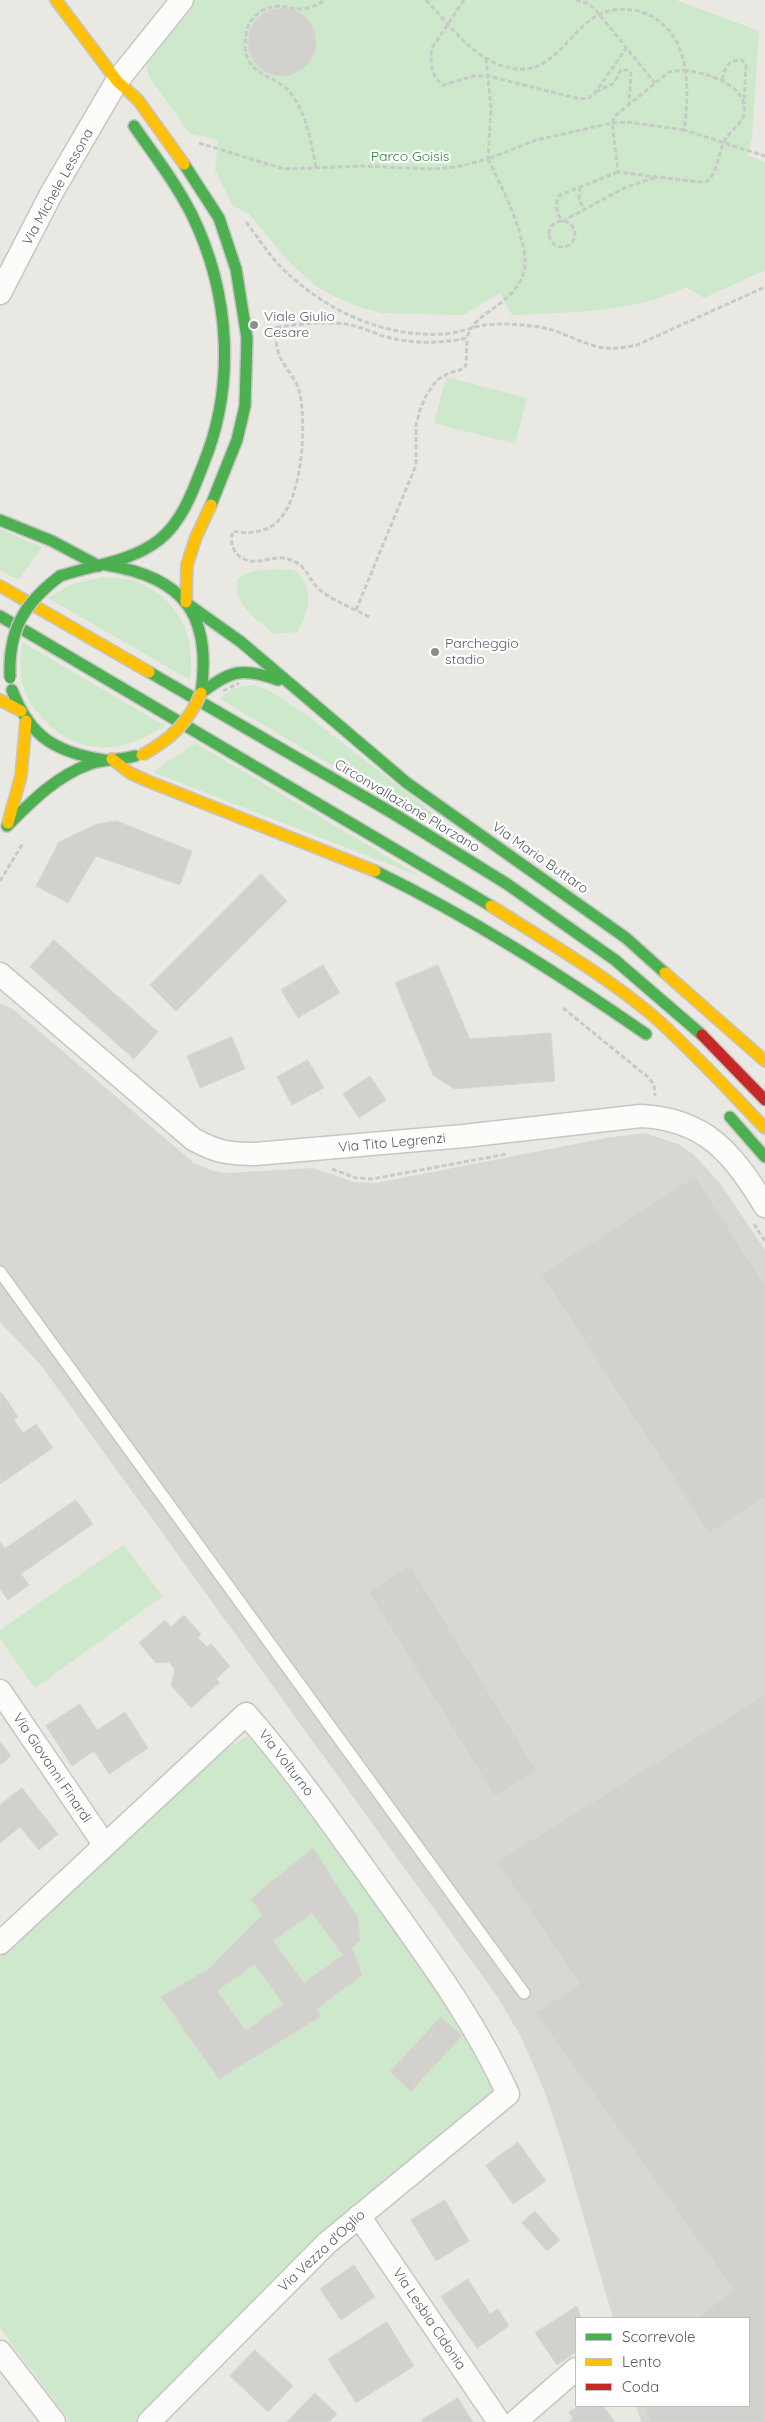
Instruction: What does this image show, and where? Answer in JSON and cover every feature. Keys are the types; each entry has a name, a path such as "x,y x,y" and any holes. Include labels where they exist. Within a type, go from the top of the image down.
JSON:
{"main road":[{"path":"0,837 7,826 52,783 72,771 108,760 142,755 156,748 178,731 194,710 201,693 206,665 204,646 188,603 187,565 196,537 224,477 237,440 243,415 248,366 246,330 231,252 210,201 138,100 117,81 56,0"},
{"path":"117,81 122,104"},
{"path":"7,826 21,776 23,716 10,678 10,644 18,621 34,598 60,576 78,569 102,565 132,556 157,541 172,528 206,463 216,430 226,368 221,307 212,266 201,234 184,199 129,119"},
{"path":"0,520 52,541 102,565 124,566 150,574 188,603"},
{"name":"Circonvallazione Plorzano","path":"0,586 394,814 507,884 615,960 713,1044 765,1100"},
{"name":"Via Mario Buttaro","path":"188,603 241,642 407,783 626,938 765,1062"},
{"path":"0,616 492,906 604,980 650,1014 690,1050 765,1128"},
{"name":"Via Mario Buttaro","path":"201,693 219,679 235,672 253,670 291,686"},
{"path":"0,700 23,716 61,749 76,755 108,760 150,782 375,872 427,896 486,930 597,1000 657,1045"},
{"path":"719,1106 765,1157"}],"street":[{"name":"Via Michele Lessona","path":"0,293 51,194 117,81 182,0"},
{"name":"Via Tito Legrenzi","path":"0,974 193,1139 227,1154 255,1154 464,1136 641,1116 665,1117 688,1124 714,1141 745,1174 765,1206"},
{"name":"Via Tito Legrenzi","path":"0,988 33,1004"},
{"name":"Via Giovanni Finardi","path":"0,1691 104,1844"},
{"name":"Via Volturno","path":"0,1944 104,1844 246,1714 281,1754 450,1988 490,2054 508,2094"},
{"name":"Via Vezza d'Oglio","path":"149,2422 327,2243 508,2094"},
{"name":"Via Lesbia Cidonia","path":"359,2216 499,2422"},
{"path":"0,2352 54,2422"},
{"path":"515,2422 575,2370"}],"lane":[{"path":"0,1272 524,1993"}],"path":[{"path":"316,167 309,132 298,105 284,87 262,75 252,65 247,54 245,42 249,24 262,11 285,6 307,9 325,0"},
{"path":"426,0 486,60 506,67 527,69 548,60 585,24 599,14 618,9 635,10 654,17 668,27 679,43 687,88 684,130"},
{"path":"464,0 432,48 431,56 437,81 443,85 474,76 488,76 580,99 589,98 614,83 621,70 629,70 631,73 629,104"},
{"path":"576,0 589,4 599,14 655,83"},
{"path":"595,93 627,47"},
{"path":"356,610 416,465 416,425 427,394 437,380 449,373 463,369 466,365 467,338 470,329 504,300 516,287 524,272 523,247 488,159 491,107 486,60"},
{"path":"658,176 626,187 563,221 551,226 549,235 552,244 561,248 569,246 576,236 574,228 563,221 557,212 557,199 560,195 618,172 658,176 699,182 708,181 714,174 729,132 740,124 744,114 748,73 746,65 742,60 733,60 728,64 722,80"},
{"path":"618,172 612,123 615,116 669,72 684,70 705,73 722,80 734,89 744,105"},
{"path":"198,143 284,169 362,166 434,169 456,167 488,159 536,140 612,123 628,122 684,130 765,156"},
{"path":"580,187 579,200 584,208"},
{"path":"240,217 280,266 303,288 342,312 388,329 422,334 446,334 508,324 558,330 601,347 630,346 680,326 765,287"},
{"path":"246,330 346,324 398,340 438,342 467,338"},
{"path":"275,327 279,355 298,389 302,406 301,446 296,488 279,521 265,529 248,534 233,532 230,537 232,545 236,553 252,562 279,557 295,562 310,574 319,589 372,618"},
{"path":"0,881 25,840"},
{"path":"560,1006 649,1078 654,1085 655,1096 648,1096"}],"shaded area":[{"path":"0,1004 13,1009 194,1163 213,1171 227,1173 313,1168 354,1182 376,1183 606,1138 645,1133 678,1144 693,1154 720,1183 765,1250 765,2422 641,2422 636,2407 750,2407 750,2317 613,2317 563,2146 544,2090 521,2037 497,1996 40,1364 0,1322"}],"green space":[{"name":"Parco Goisis","path":"192,0 676,0 759,31 752,139 747,155 765,162 765,270 704,298 686,287 666,296 645,302 579,312 512,315 500,293 463,315 382,313 365,309 333,296 316,286 289,262 249,214 233,206 215,170 218,140 192,134 187,130 150,78 147,70 148,58"},
{"path":"446,377 527,398 515,444 434,423"},
{"path":"0,529 42,547 18,580 0,570"},
{"path":"272,569 294,570 301,577 308,592 305,616 297,632 274,634 242,604 237,589 237,580 257,571"},
{"path":"103,577 138,582 165,599 182,622 187,635 191,664 190,680 48,598 72,584"},
{"path":"22,642 165,726 134,742 118,746 87,746 73,741 58,732 44,720 29,700 22,682"},
{"path":"253,685 268,690 305,714 459,833 455,838 220,699 227,692 235,688"},
{"path":"195,743 422,877 153,772"},
{"path":"123,1545 163,1596 35,1688 0,1639 0,1630"},
{"path":"247,1736 294,1789 444,1997 497,2093 222,2334 137,2422 70,2422 0,2328 0,1957 207,1762"}],"building":[{"path":"282,8 295,11 306,18 313,29 316,42 313,55 306,66 295,73 282,76 269,73 258,66 251,55 248,42 251,29 258,18 269,11"},
{"path":"117,821 192,851 180,885 96,856 68,903 36,886 59,842 97,824"},
{"path":"261,874 287,901 176,1011 150,985"},
{"path":"54,940 158,1032 134,1059 30,967"},
{"path":"323,965 340,993 298,1018 281,990"},
{"path":"438,965 470,1039 551,1033 555,1081 454,1089 433,1075 395,983"},
{"path":"232,1037 245,1069 200,1088 187,1056"},
{"path":"308,1060 324,1088 292,1105 277,1077"},
{"path":"370,1076 386,1100 359,1118 343,1094"},
{"path":"695,1177 765,1285 765,1497 709,1533 542,1275"},
{"path":"2,1393 18,1417 14,1420 23,1433 36,1424 53,1448 0,1484 0,1394"},
{"path":"76,1500 93,1524 21,1574 29,1585 8,1600 0,1589 0,1542 5,1548"},
{"path":"410,1566 536,1770 495,1796 369,1592"},
{"path":"184,1615 201,1634 198,1638 207,1647 211,1644 230,1666 216,1679 220,1682 191,1708 171,1685 175,1670 169,1662 156,1663 139,1643 165,1620 171,1627"},
{"path":"765,1695 765,2422 650,2422 645,2407 750,2407 750,2317 698,2317 734,2290 536,2013 580,1984 497,1862"},
{"path":"80,1704 97,1730 125,1712 148,1748 109,1774 94,1751 72,1766 46,1726"},
{"path":"0,1742 11,1756 0,1765"},
{"path":"22,1788 58,1834 39,1850 20,1827 0,1843 0,1805"},
{"path":"313,1848 358,1918 360,1940 352,1948 362,1975 316,2009 321,2016 219,2079 161,1997 210,1968 262,1915 251,1899","holes":["312,1913 343,1955 304,1983 273,1941","255,1964 283,2004 246,2031 217,1991"]},
{"path":"441,2017 462,2036 411,2091 390,2072"},
{"path":"518,2142 546,2181 513,2204 486,2166"},
{"path":"445,2200 469,2241 436,2261 411,2220"},
{"path":"535,2211 560,2240 547,2251 522,2223"},
{"path":"354,2265 375,2297 341,2320 320,2289"},
{"path":"468,2279 490,2314 498,2309 509,2326 477,2348 441,2297"},
{"path":"577,2306 581,2317 575,2317 575,2353 557,2365 535,2333"},
{"path":"387,2322 414,2366 356,2403 328,2359"},
{"path":"255,2350 293,2386 268,2412 230,2376"},
{"path":"315,2393 337,2414 329,2422 287,2422"},
{"path":"458,2398 473,2422 423,2422 422,2420"},
{"path":"578,2407 604,2407 615,2422 569,2422 573,2419 569,2412"}],"traffic: fast":[{"path":"60,576 124,558 148,547 167,533 186,506 195,485 214,434 221,403 224,371 221,307 205,245 186,203 134,126"},
{"path":"184,164 219,218 236,269 247,338 245,406 237,440 211,505"},
{"path":"0,520 52,541 99,566"},
{"path":"106,565 133,571 155,579 173,590 187,604 196,621 202,642 201,693"},
{"path":"10,678 12,646 20,620 36,597 60,576"},
{"path":"189,605 241,642 407,783 626,938 665,973"},
{"path":"0,616 491,906"},
{"path":"149,672 394,814 507,884 615,960 702,1035"},
{"path":"201,693 221,679 238,673 255,673 278,680"},
{"path":"12,690 27,720 46,740 71,752 104,760"},
{"path":"7,826 45,790 66,775 96,762 135,756"},
{"path":"375,871 445,907 514,947 646,1034"},
{"path":"730,1117 765,1157"}],"traffic: slow":[{"path":"56,0 117,81 138,100 184,164"},
{"path":"186,602 187,565 196,537 211,505"},
{"path":"0,586 149,672"},
{"path":"142,755 178,729 191,713 201,693"},
{"path":"0,700 21,711"},
{"path":"8,823 21,776 26,721"},
{"path":"112,759 130,773 150,782 375,871"},
{"path":"491,906 594,971 652,1015 696,1056 765,1128"},
{"path":"665,973 765,1061"}],"traffic: jam":[{"path":"702,1035 765,1100"}],"place":[{"name":"Viale Giulio Cesare","path":"254,325"},
{"name":"Parcheggio stadio","path":"435,652"}]}
